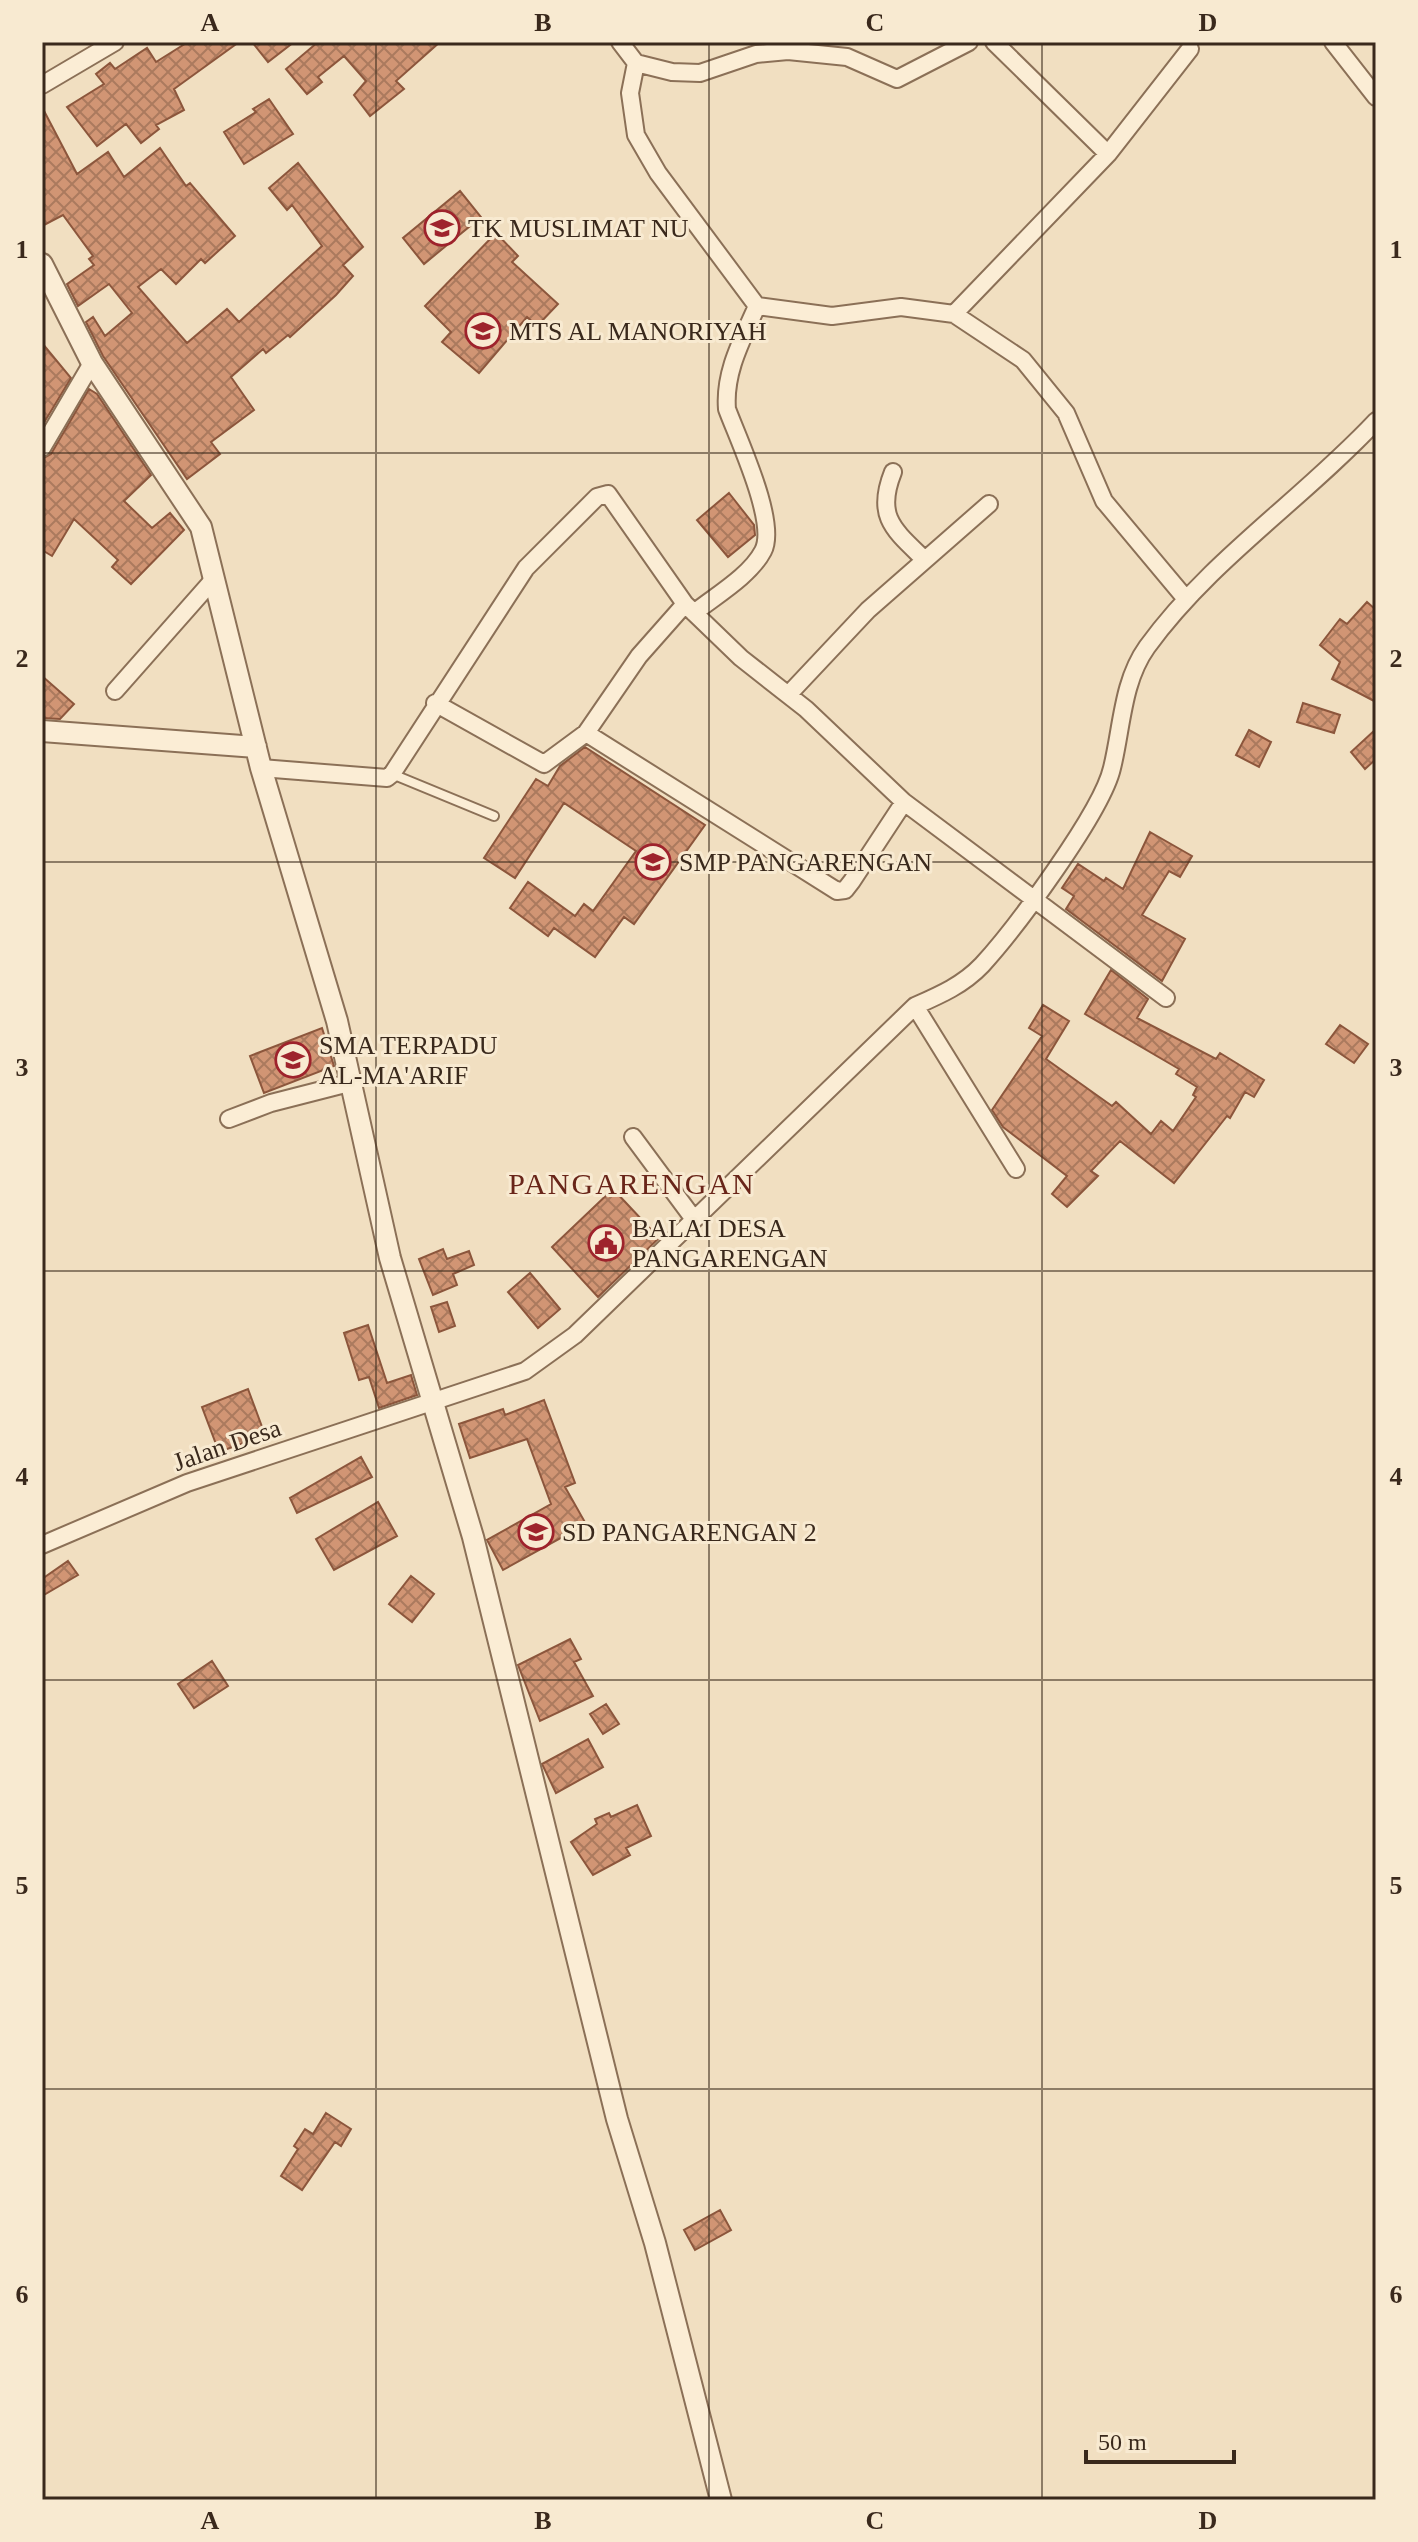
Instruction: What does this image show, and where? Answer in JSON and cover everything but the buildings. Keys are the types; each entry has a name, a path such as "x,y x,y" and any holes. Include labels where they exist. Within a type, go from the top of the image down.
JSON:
{"street":[{"path":"42,85 115,42"},
{"path":"620,42 636,63 672,72 700,73 756,54 788,51 847,57 897,79 969,42"},
{"path":"994,42 1108,154"},
{"path":"1333,42 1376,97"},
{"path":"954,314 1108,154 1190,49"},
{"path":"636,63 630,93 636,135 658,173 757,306 832,316 901,307 954,314 1023,360 1066,413 1104,501 1186,599"},
{"path":"42,264 92,363 201,527 261,768 353,1082 390,1258 473,1537 613,2104 655,2243 721,2500"},
{"path":"435,703 544,764 586,733 639,656 690,609 742,574 763,551 764,514 727,409 726,392 732,364 757,306"},
{"path":"42,448 92,363"},
{"name":"Jalan Desa","path":"42,1545 187,1483 525,1371 563,1344 638,1277 693,1218 915,1006 955,987 981,966 1094,811 1112,770 1128,689 1145,649 1186,599 1374,429"},
{"path":"893,472 886,491 887,515 890,523 925,560"},
{"path":"261,768 387,778 435,703 489,630 526,568 597,497 611,496 690,609 741,658 788,695 904,802 1166,998"},
{"path":"788,695 868,610 989,504"},
{"path":"115,691 213,580"},
{"path":"42,731 256,747"},
{"path":"586,733 837,891 845,890 852,881 904,802"},
{"path":"915,1006 1016,1169"},
{"path":"229,1119 271,1103 353,1082"},
{"path":"633,1137 693,1218"}],"lane":[{"path":"392,774 494,816"}],"place":[{"name":"TK MUSLIMAT NU","path":"442,228"},
{"name":"MTS AL MANORIYAH","path":"483,331"},
{"name":"SMP PANGARENGAN","path":"653,862"},
{"name":"SMA TERPADU AL-MA'ARIF","path":"293,1060"},
{"name":"BALAI DESA PANGARENGAN","path":"606,1243"},
{"name":"SD PANGARENGAN 2","path":"536,1532"}],"district":[{"name":"PANGARENGAN","path":"632,1183"}]}
